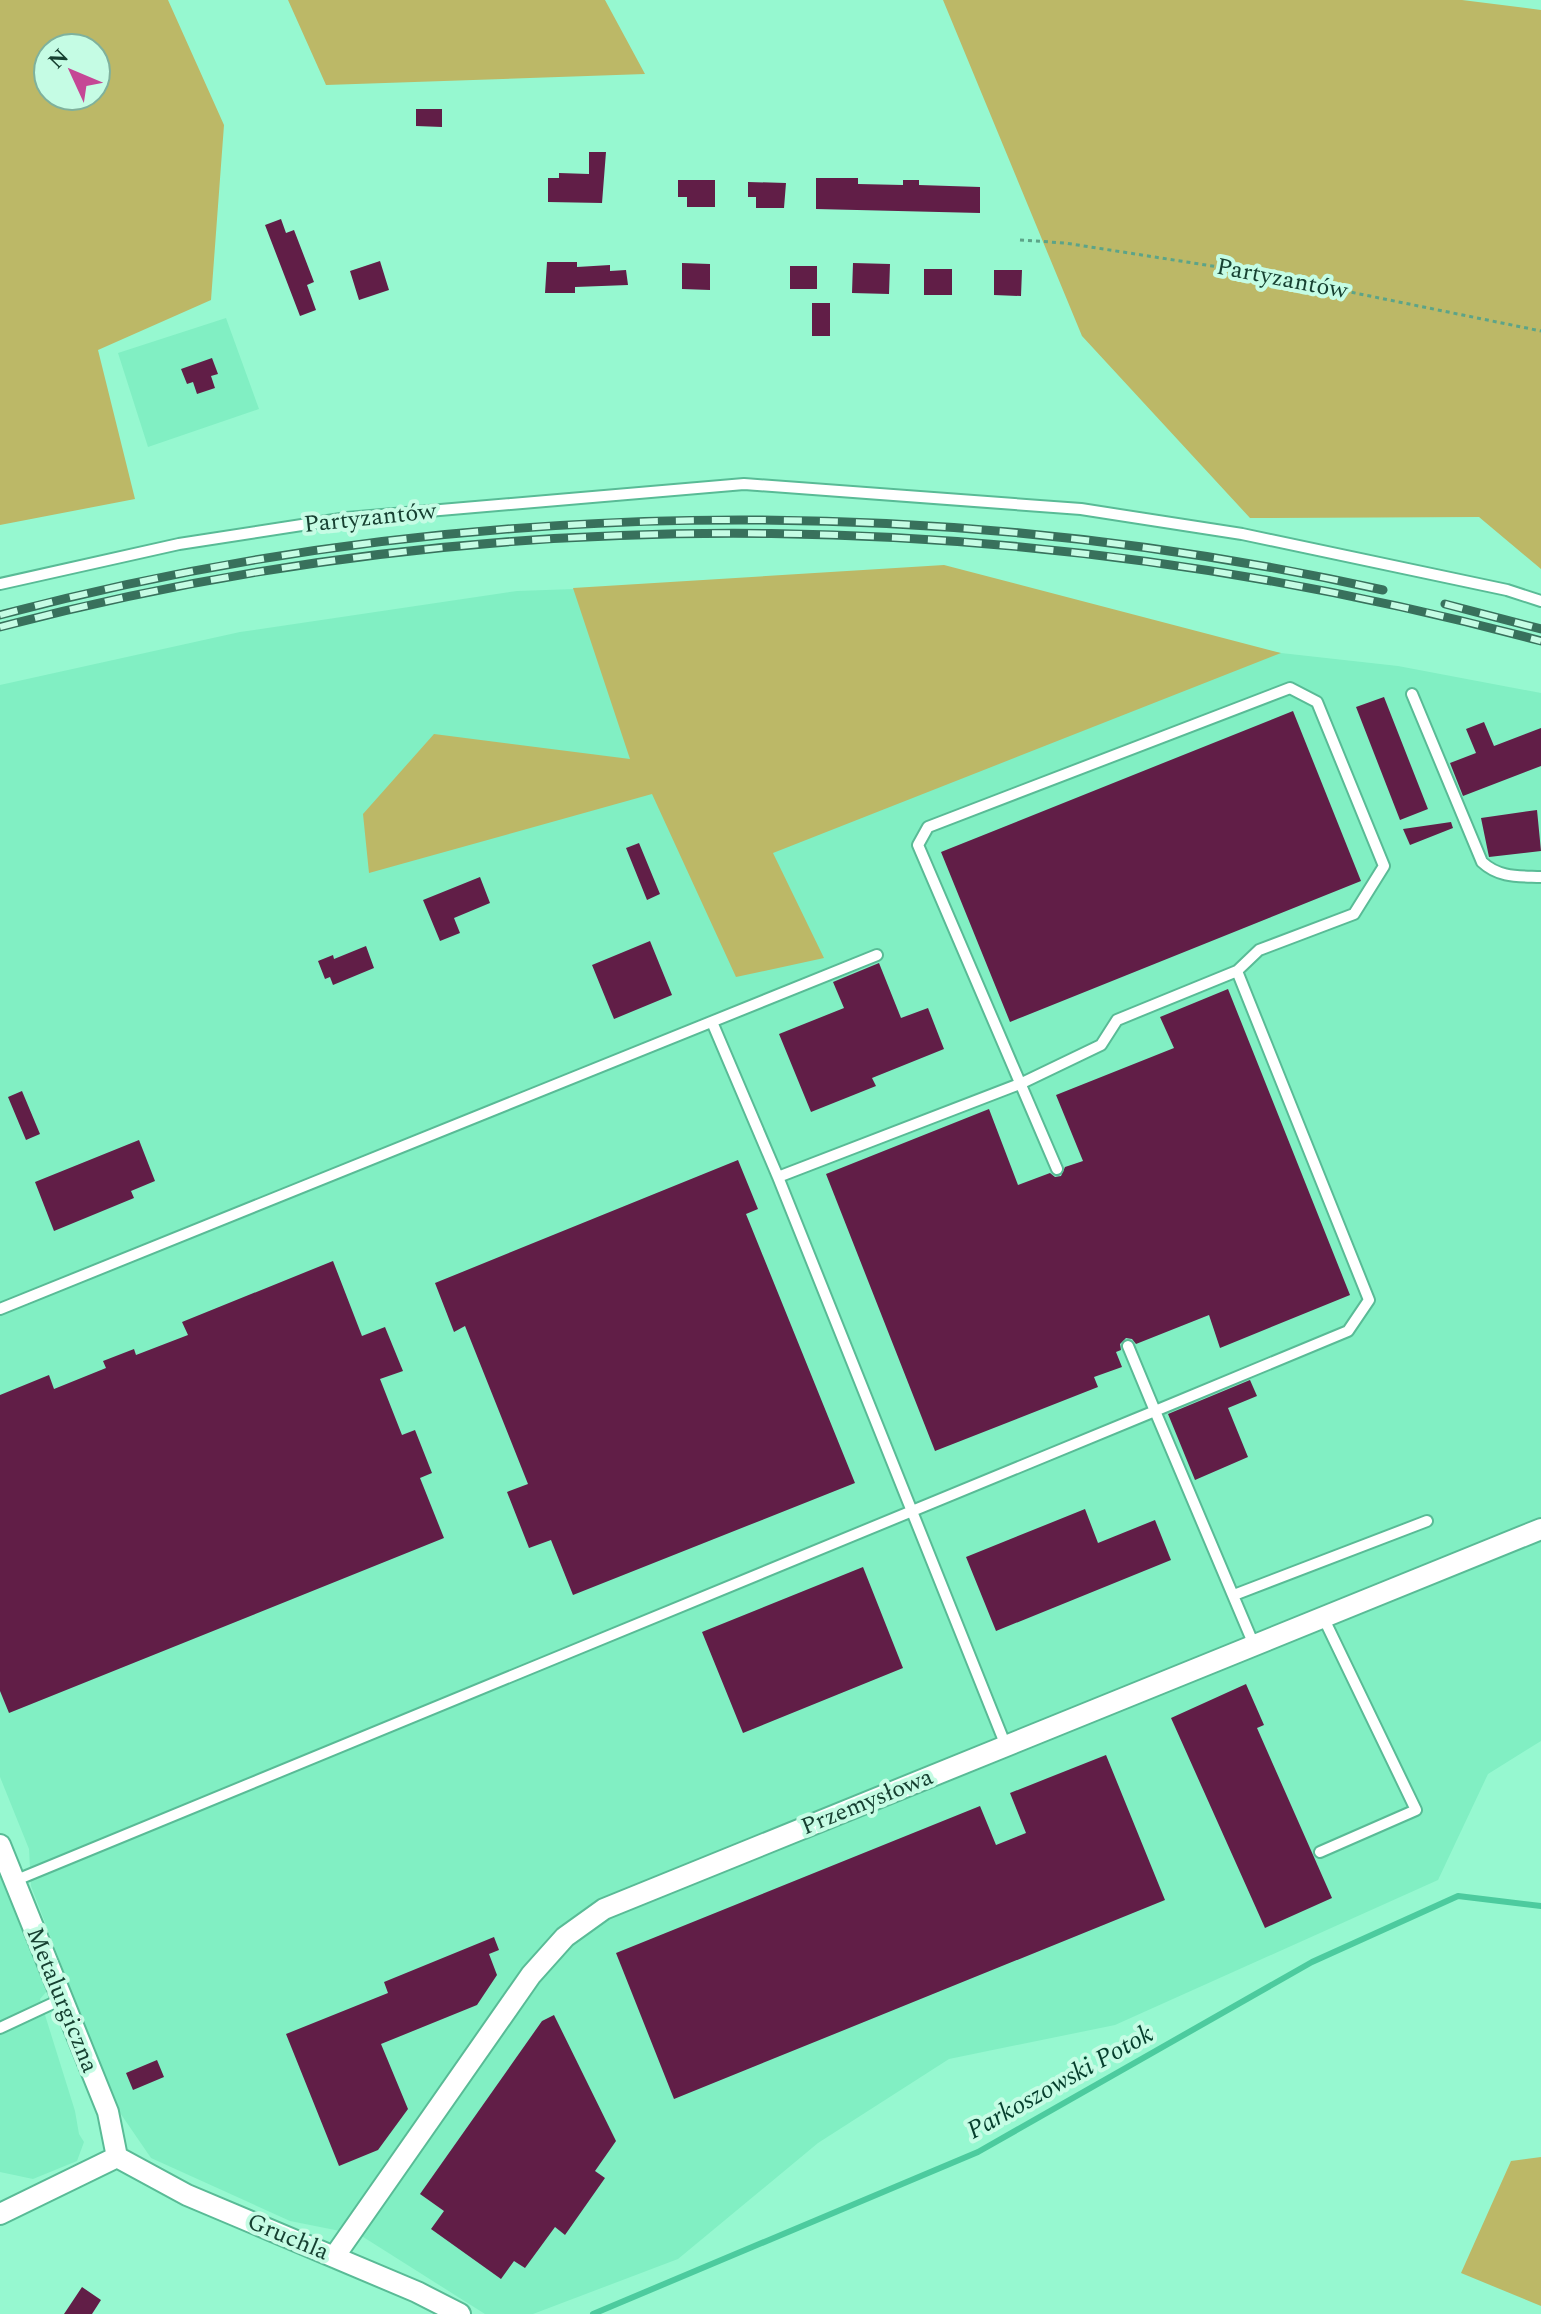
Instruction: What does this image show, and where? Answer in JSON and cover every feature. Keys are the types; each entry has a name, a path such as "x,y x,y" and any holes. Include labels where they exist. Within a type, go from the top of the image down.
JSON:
{"street":[{"name":"Przemysłowa","path":"334,2257 531,1975 565,1937 604,1909 1541,1529"},
{"name":"Metalurgiczna","path":"0,1845 108,2112 117,2157"},
{"name":"Gruchla","path":"117,2157 187,2195 460,2314"},
{"path":"0,2214 117,2157"}],"lane":[{"name":"Partyzantów","path":"0,584 179,544 347,518 744,484 1081,509 1242,534 1507,590 1541,601"},
{"path":"778,1177 1022,1083 1101,1045 1117,1020 1237,971 1259,950 1354,914 1384,866 1317,702 1290,688 928,827 918,845 1022,1083 1057,1169"},
{"path":"1412,694 1482,862 1502,875 1541,877"},
{"path":"0,1309 877,955"},
{"path":"14,1881 1348,1331 1369,1300 1237,971"},
{"path":"712,1022 778,1177 1006,1746"},
{"path":"1128,1346 1254,1645"},
{"path":"1234,1595 1427,1521"},
{"path":"1320,1852 1416,1810 1323,1617"},
{"path":"0,2028 62,1999"}],"path":[{"name":"Partyzantów","path":"1020,240 1065,243 1257,273 1541,331"}],"shaded area":[{"path":"0,0 168,0 224,125 211,300 98,350 135,499 0,525"},
{"path":"288,0 605,0 645,74 326,85"},
{"path":"943,0 1462,0 1541,10 1541,569 1479,517 1250,518 1082,336"},
{"path":"226,318 259,409 148,447 118,353"},
{"path":"944,565 1281,653 773,853 824,958 736,977 652,794 369,873 363,814 434,734 630,759 573,588"},
{"path":"839,580 1281,653 1398,666 1541,693 1541,1741 1488,1774 1438,1880 1115,2025 949,2059 818,2143 678,2259 533,2314 485,2314 360,2235 290,2221 151,2158 116,2107 31,1886 29,1849 0,1777 0,685 240,632 517,591"},
{"path":"0,1871 47,1991 40,1999 75,2111 79,2134 84,2142 77,2161 33,2179 0,2172"},
{"path":"1541,2157 1541,2306 1461,2273 1511,2161"}],"building":[{"path":"416,109 442,109 442,127 416,126"},
{"path":"589,152 606,152 602,203 548,202 548,178 559,178 559,173 589,174"},
{"path":"816,178 858,178 858,184 903,185 903,180 919,180 919,185 980,187 980,213 816,209"},
{"path":"678,180 715,180 715,207 687,207 687,197 678,197"},
{"path":"748,182 786,183 784,208 756,208 756,197 748,197"},
{"path":"281,219 286,233 294,230 314,282 307,285 316,310 300,316 265,225"},
{"path":"380,261 389,290 359,300 350,271"},
{"path":"547,262 577,262 577,267 610,265 610,271 626,270 628,285 575,287 575,293 545,293"},
{"path":"682,263 710,264 710,290 682,289"},
{"path":"853,263 890,264 889,294 852,293"},
{"path":"790,266 817,266 817,289 790,289"},
{"path":"924,269 952,269 952,295 924,295"},
{"path":"994,270 1022,270 1021,296 994,295"},
{"path":"812,303 830,303 830,336 812,336"},
{"path":"212,358 218,374 211,376 215,388 197,394 193,382 187,384 181,369"},
{"path":"1384,697 1428,809 1400,820 1356,707"},
{"path":"1293,711 1361,881 1010,1022 941,852"},
{"path":"1484,722 1494,746 1541,728 1541,766 1463,796 1450,763 1476,753 1466,729"},
{"path":"1537,810 1541,851 1489,857 1481,818"},
{"path":"1451,822 1453,828 1410,845 1403,829"},
{"path":"639,843 660,894 647,900 626,848"},
{"path":"480,877 490,903 454,918 460,933 440,941 423,900"},
{"path":"650,941 672,995 614,1019 592,965"},
{"path":"366,946 374,968 333,985 330,977 325,979 318,961 333,955 334,959"},
{"path":"879,963 901,1018 928,1008 944,1049 872,1078 876,1086 811,1112 779,1034 844,1008 833,982"},
{"path":"1228,989 1350,1295 1220,1348 1209,1315 1136,1344 1126,1338 1120,1344 1121,1350 1116,1352 1122,1367 1094,1377 1098,1387 935,1451 826,1174 989,1109 1018,1185 1050,1173 1055,1177 1061,1176 1065,1167 1083,1161 1056,1095 1174,1048 1160,1017"},
{"path":"22,1091 40,1134 26,1140 8,1097"},
{"path":"139,1140 155,1181 131,1191 134,1198 54,1231 35,1182"},
{"path":"738,1160 758,1209 746,1214 855,1483 573,1595 551,1540 529,1548 507,1492 528,1484 465,1326 454,1332 435,1283"},
{"path":"333,1261 362,1336 385,1327 403,1371 380,1379 402,1435 415,1430 432,1473 420,1478 444,1538 9,1713 0,1691 0,1395 49,1375 54,1389 106,1368 103,1361 134,1349 136,1355 188,1335 182,1322"},
{"path":"1250,1380 1257,1396 1228,1408 1248,1457 1195,1480 1168,1414"},
{"path":"1085,1509 1098,1543 1155,1520 1171,1560 996,1631 966,1557"},
{"path":"863,1567 903,1668 743,1733 702,1632"},
{"path":"1246,1684 1264,1725 1257,1728 1332,1898 1265,1928 1171,1718"},
{"path":"1106,1755 1165,1900 674,2099 616,1953 980,1806 996,1845 1026,1833 1010,1793"},
{"path":"494,1937 499,1950 489,1954 497,1975 477,2005 381,2044 408,2109 378,2150 339,2166 286,2034 388,1993 384,1982"},
{"path":"554,2015 616,2141 595,2171 605,2178 565,2235 555,2227 525,2268 514,2261 501,2279 431,2229 444,2211 420,2194 542,2021"},
{"path":"157,2060 164,2077 133,2090 126,2073"},
{"path":"82,2287 101,2300 92,2314 64,2314"}],"waterway":[{"name":"Parkoszowski Potok","path":"593,2314 978,2152 1312,1962 1458,1896 1541,1906"}],"railway":[{"path":"0,615 170,576 342,547 515,528 690,520 865,523 1039,535 1212,557 1383,590"},
{"path":"0,627 191,584 383,554 577,537 771,534 965,542 1159,563 1351,596 1541,641"},
{"path":"1445,604 1541,629"}]}
